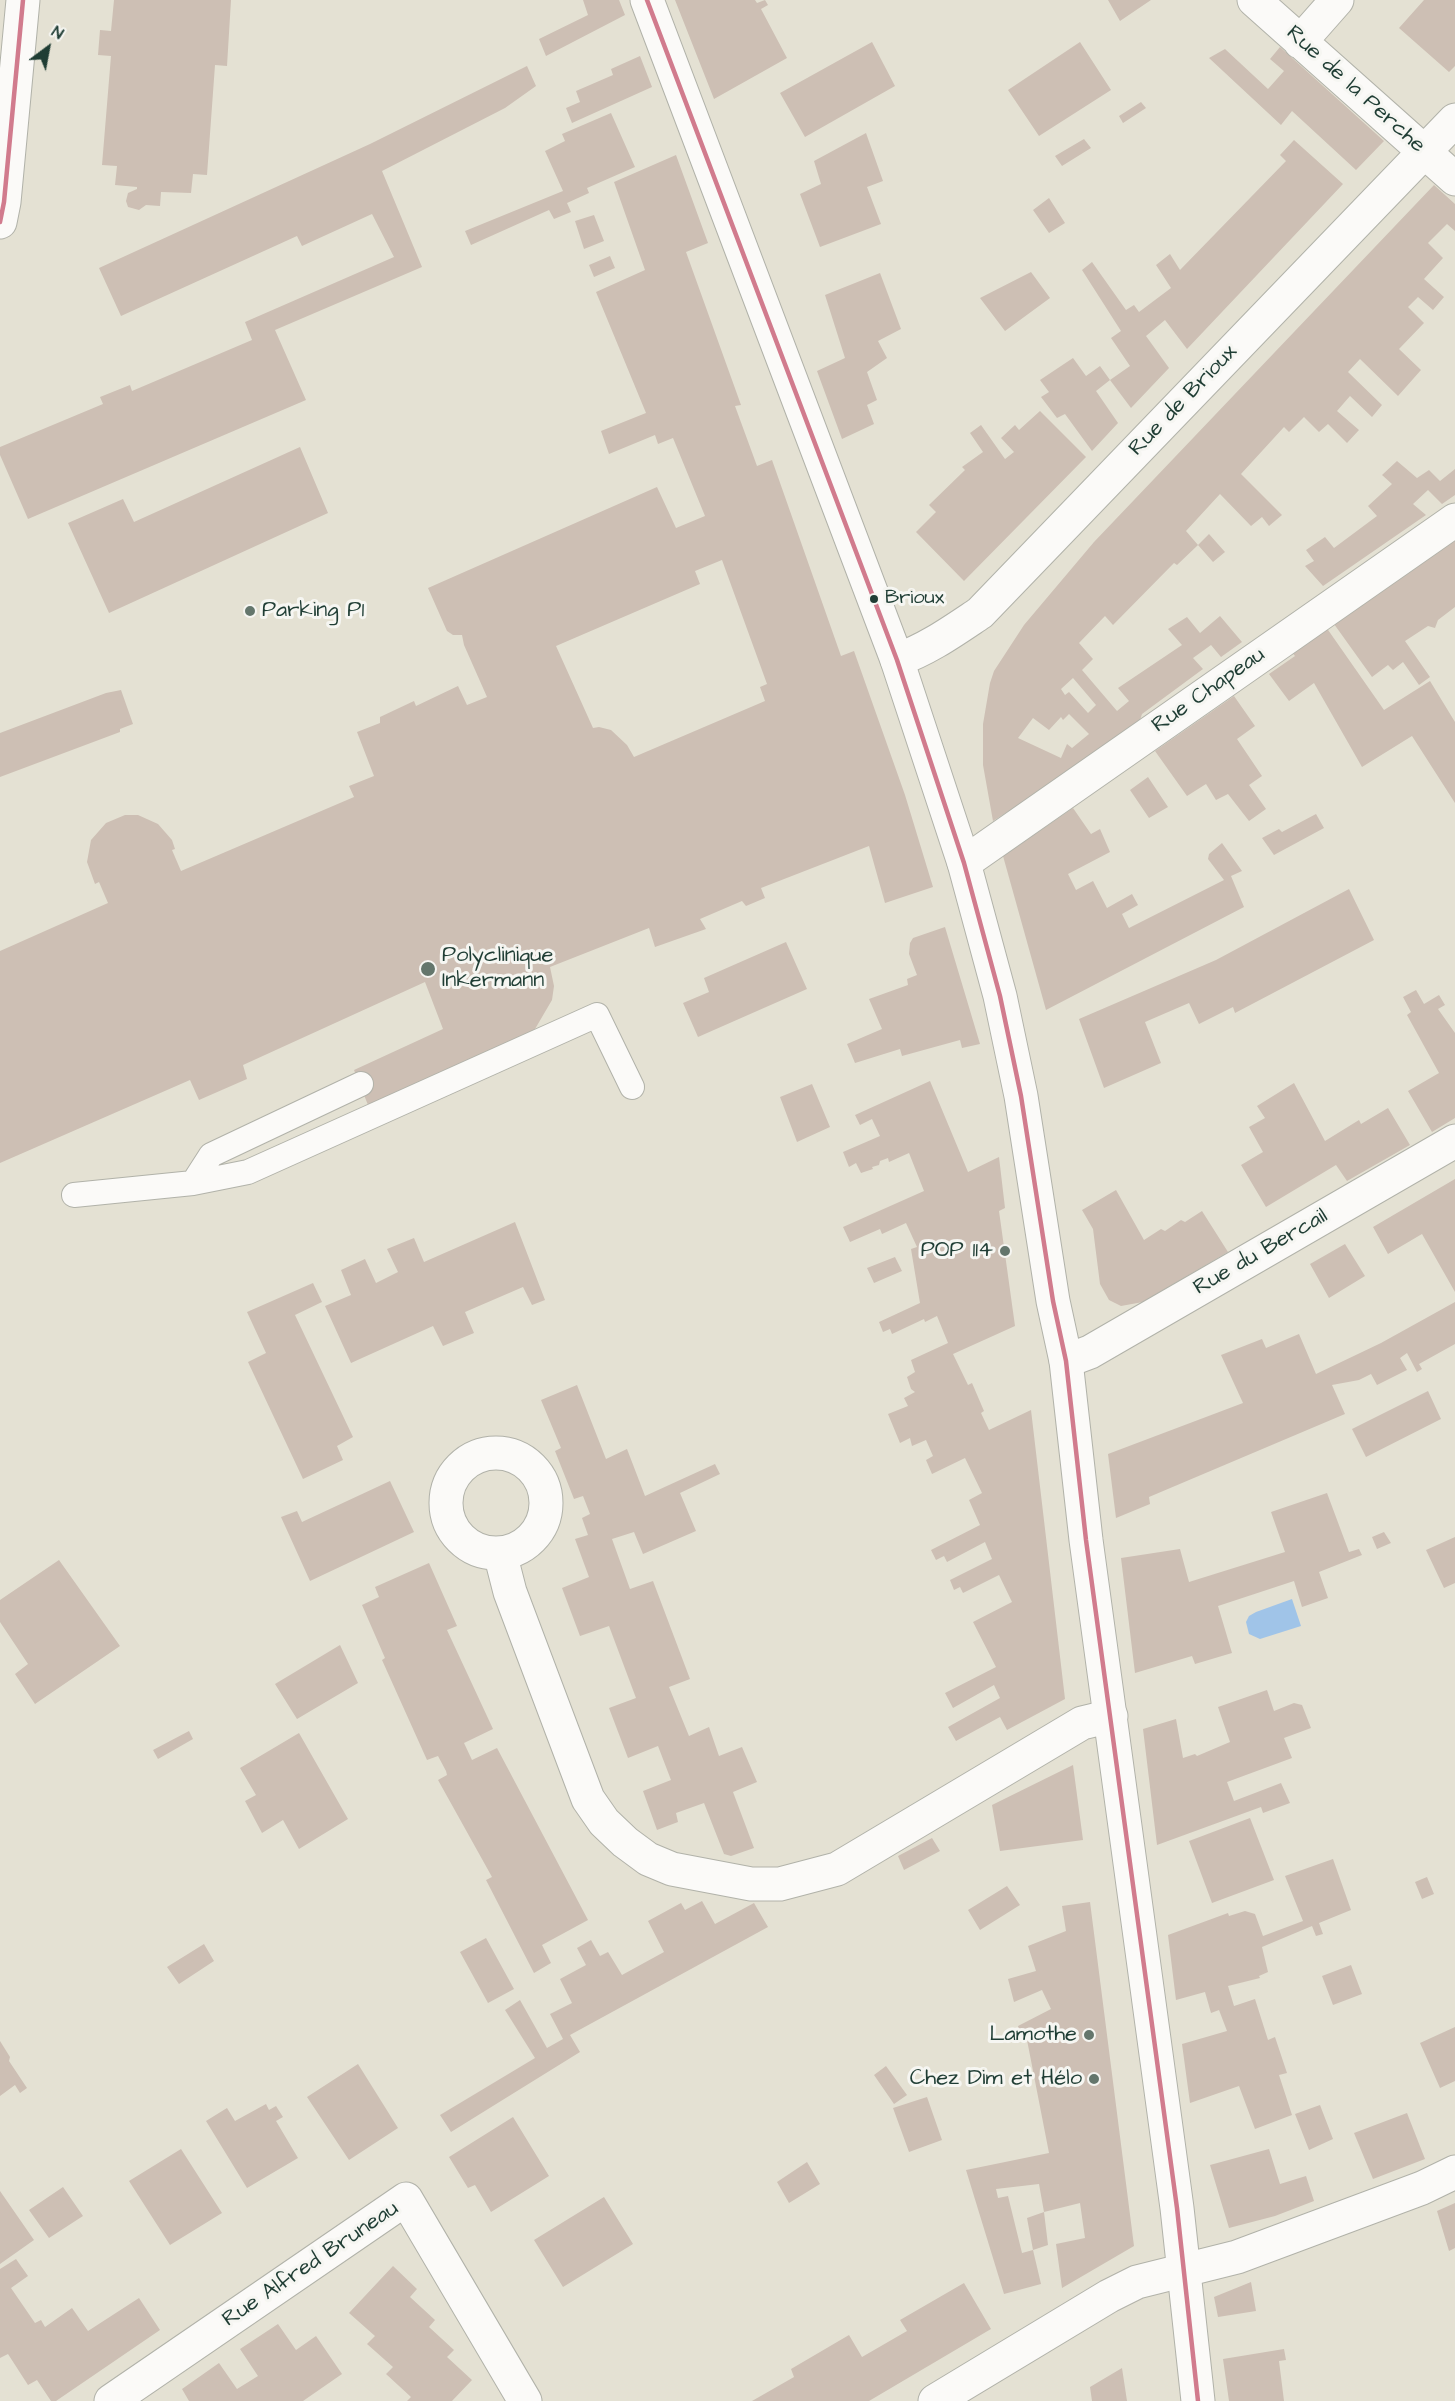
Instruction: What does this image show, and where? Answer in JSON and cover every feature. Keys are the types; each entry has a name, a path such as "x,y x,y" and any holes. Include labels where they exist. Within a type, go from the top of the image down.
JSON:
{"street":[{"path":"0,222 4,202 8,83 23,0"},
{"path":"647,0 897,660 964,863 1000,996 1019,1084 1053,1301 1066,1361 1086,1540 1177,2208 1182,2272 1198,2401"},
{"name":"Rue de la Perche","path":"1254,0 1455,179"},
{"path":"1300,42 1337,0"},
{"name":"Rue de Brioux","path":"897,660 934,644 980,613 1455,120"},
{"name":"Rue Chapeau","path":"964,863 1455,520"},
{"name":"Rue du Bercail","path":"1066,1361 1090,1352 1455,1141"},
{"path":"500,1553 510,1592 588,1799 604,1822 625,1842 648,1859 672,1869 751,1884 780,1884 837,1869 1082,1723 1111,1716"},
{"path":"934,2401 1109,2296 1137,2282 1237,2257 1422,2188 1455,2172"},
{"name":"Rue Alfred Bruneau","path":"111,2401 406,2199 525,2401"}],"lane":[{"path":"74,1195 193,1183 248,1172 597,1016 632,1087"},
{"path":"193,1183 211,1155 361,1084"}],"water":[{"path":"1292,1599 1301,1626 1260,1639 1249,1634 1246,1622 1249,1616"}],"building":[{"path":"114,0 231,0 227,66 215,65 207,175 193,174 191,193 161,192 160,206 146,205 139,210 128,207 126,201 128,193 137,187 115,185 117,166 102,165 111,56 98,55 100,30 111,31"},
{"path":"583,0 619,0 625,15 546,56 539,39 588,15"},
{"path":"675,0 755,0 757,3 765,0 768,5 761,9 787,58 714,99"},
{"path":"1108,0 1151,0 1120,21"},
{"path":"1424,0 1455,0 1455,66 1449,72 1399,28"},
{"path":"872,42 895,86 805,137 780,93"},
{"path":"1080,42 1111,90 1039,136 1008,90"},
{"path":"1280,47 1384,141 1356,170 1292,111 1281,125 1209,58 1225,49 1268,89 1284,71 1270,59"},
{"path":"640,56 652,87 572,123 566,108 580,102 576,91 613,75 611,69"},
{"path":"527,66 536,86 505,108 382,171 422,267 275,330 306,400 28,519 0,455 0,447 103,404 100,397 130,385 132,391 252,340 245,322 394,257 372,214 302,246 297,236 121,316 99,268 370,144"},
{"path":"1141,102 1146,108 1123,123 1119,116"},
{"path":"611,113 635,167 587,188 589,193 567,203 571,212 554,219 549,210 471,245 465,231 563,191 545,151 565,141 562,134"},
{"path":"866,133 883,181 867,187 881,224 820,247 800,194 821,184 814,161"},
{"path":"1084,139 1091,148 1062,166 1055,156"},
{"path":"1294,140 1343,184 1187,349 1165,320 1146,336 1169,368 1131,408 1110,380 1130,366 1111,338 1121,331 1082,270 1092,262 1126,310 1134,305 1139,312 1171,288 1156,265 1170,254 1180,270 1286,161 1280,155"},
{"path":"676,155 708,243 686,252 741,405 735,406 757,466 772,460 841,656 854,651 905,795 933,887 885,903 869,846 761,888 765,898 746,906 742,901 700,919 706,929 655,947 649,928 550,967 554,986 552,1000 535,1029 525,1036 368,1105 354,1070 443,1029 425,982 243,1065 247,1079 199,1100 190,1080 0,1163 0,951 108,903 99,882 95,884 87,862 91,840 106,823 125,815 138,815 158,824 172,840 175,849 172,850 181,871 354,797 349,786 374,776 357,732 380,723 380,717 414,701 416,706 458,686 467,705 487,697 464,645 462,635 453,635 447,631 428,588 657,487 676,528 705,516 673,438 658,444 655,435 609,454 601,431 646,413 596,292 645,270 614,182","holes":["722,560 767,684 760,687 765,701 634,757 627,745 611,730 593,728 556,646 700,584 695,571"]},
{"path":"1434,185 1455,204 1455,231 1447,224 1428,243 1443,258 1424,279 1444,297 1433,310 1418,297 1408,307 1424,323 1399,349 1421,370 1398,396 1360,359 1348,372 1382,405 1372,417 1350,396 1337,411 1359,430 1347,443 1328,424 1319,432 1304,417 1289,432 1284,427 1241,474 1282,515 1269,526 1262,517 1251,526 1220,494 1186,531 1198,545 1177,565 1174,563 1113,625 1105,616 1079,643 1093,659 1082,670 1117,711 1129,701 1118,688 1182,645 1168,629 1187,617 1200,633 1220,616 1242,642 1221,657 1211,645 1193,658 1203,669 1142,714 1139,723 1060,779 993,821 983,765 983,724 994,671 1024,625 1094,542","holes":["1073,678 1096,705 1088,713 1069,692 1065,695 1061,689","1069,714 1089,734 1072,748 1067,744 1061,758 1018,738 1033,718 1049,730 1061,717 1063,720"]},
{"path":"1049,198 1065,223 1049,233 1033,210"},
{"path":"594,215 604,241 584,249 575,221"},
{"path":"610,256 615,268 594,277 589,265"},
{"path":"1031,272 1050,298 1005,331 980,298"},
{"path":"880,273 901,329 878,341 887,358 867,372 877,400 867,405 874,424 842,439 817,371 845,358 825,295"},
{"path":"1073,358 1086,376 1100,366 1110,380 1096,391 1118,423 1092,451 1065,414 1057,418 1041,397 1049,392 1040,380"},
{"path":"1040,411 1086,457 964,581 916,532 936,512 929,505 965,470 962,467 983,452 970,433 981,425 1005,459 1014,452 1001,438 1015,425 1019,430"},
{"path":"300,447 328,513 109,613 68,523 123,499 134,522"},
{"path":"1397,461 1417,478 1429,470 1440,481 1455,469 1455,495 1442,504 1428,490 1413,504 1426,515 1323,586 1305,566 1314,561 1306,550 1325,537 1334,548 1377,516 1368,506 1392,484 1382,475"},
{"path":"1209,534 1225,552 1213,562 1198,545"},
{"path":"1455,536 1455,607 1438,620 1435,628 1428,626 1405,641 1430,677 1419,685 1403,662 1393,670 1388,665 1372,677 1334,624"},
{"path":"1326,627 1384,710 1430,681 1455,722 1455,803 1412,736 1362,767 1314,683 1289,701 1269,674 1295,656 1290,650"},
{"path":"121,690 133,724 120,729 120,732 0,777 0,733 106,693"},
{"path":"1234,696 1255,726 1237,739 1262,776 1249,785 1266,809 1249,821 1228,794 1216,800 1206,784 1187,796 1155,751"},
{"path":"1148,777 1168,807 1149,818 1130,790"},
{"path":"1073,808 1091,834 1100,829 1110,852 1068,874 1076,890 1093,881 1107,908 1132,894 1138,905 1122,914 1129,928 1224,880 1208,859 1209,854 1222,843 1242,871 1231,876 1244,907 1046,1010 1003,856"},
{"path":"1316,814 1324,828 1274,855 1262,838 1279,829 1282,832"},
{"path":"1349,889 1374,940 1235,1013 1233,1007 1199,1024 1189,1003 1145,1022 1161,1063 1104,1088 1079,1019 1216,960"},
{"path":"945,927 980,1044 962,1048 960,1040 902,1056 900,1049 855,1063 847,1044 882,1029 869,999 908,985 907,979 917,975 909,954 913,938"},
{"path":"786,942 807,989 698,1037 683,1003 709,992 704,978"},
{"path":"1416,990 1424,1004 1439,995 1445,1005 1438,1009 1455,1033 1455,1118 1432,1132 1408,1091 1439,1073 1407,1015 1411,1012 1403,997"},
{"path":"930,1081 968,1172 999,1157 1005,1208 999,1211 1015,1326 953,1354 968,1385 972,1383 989,1430 1031,1410 1065,1699 1007,1730 1000,1717 956,1741 948,1727 1000,1698 994,1685 953,1708 945,1693 996,1667 973,1622 1012,1602 999,1575 963,1593 960,1587 954,1590 950,1580 992,1559 985,1542 947,1562 944,1556 936,1560 931,1550 980,1525 969,1500 982,1493 965,1458 932,1474 926,1460 933,1456 926,1440 912,1446 910,1438 900,1443 888,1414 908,1406 904,1398 915,1392 911,1389 907,1377 915,1372 911,1360 948,1343 937,1316 925,1322 924,1319 892,1334 890,1329 883,1332 879,1322 920,1303 911,1249 917,1247 906,1223 882,1234 880,1229 850,1242 843,1227 924,1191 909,1153 889,1162 888,1158 880,1161 879,1165 872,1167 873,1169 861,1173 856,1163 849,1167 843,1152 880,1136 872,1119 860,1125 855,1115"},
{"path":"1294,1083 1325,1141 1359,1120 1361,1124 1388,1108 1410,1145 1347,1181 1336,1165 1266,1207 1241,1165 1263,1152 1249,1127 1265,1118 1257,1106"},
{"path":"812,1084 830,1127 797,1142 780,1097"},
{"path":"1455,1179 1455,1292 1422,1234 1388,1254 1373,1227"},
{"path":"1116,1190 1144,1240 1161,1229 1165,1231 1181,1220 1185,1222 1202,1211 1228,1252 1143,1302 1121,1306 1109,1300 1100,1284 1093,1229 1082,1210"},
{"path":"515,1222 545,1300 532,1305 523,1287 465,1312 474,1333 443,1346 433,1326 351,1363 325,1306 351,1295 341,1270 365,1259 376,1283 398,1272 387,1249 414,1238 424,1262"},
{"path":"1345,1244 1365,1276 1329,1298 1310,1264"},
{"path":"895,1257 902,1271 874,1283 867,1268"},
{"path":"313,1283 322,1302 295,1315 353,1437 337,1446 343,1460 303,1479 248,1362 266,1353 247,1312"},
{"path":"1455,1302 1455,1344 1419,1364 1422,1369 1417,1372 1407,1353 1400,1358 1407,1370 1377,1385 1371,1374 1359,1380 1332,1385 1345,1414 1149,1497 1150,1504 1116,1518 1108,1454 1243,1403 1221,1355 1262,1339 1266,1348 1299,1334 1316,1374 1381,1343"},
{"path":"577,1385 606,1459 627,1449 645,1496 715,1464 720,1474 680,1493 696,1531 643,1554 634,1532 612,1539 630,1589 653,1581 690,1679 669,1687 689,1736 709,1727 719,1756 742,1747 757,1782 733,1792 754,1848 731,1856 724,1854 704,1803 676,1813 678,1822 657,1830 643,1791 671,1780 658,1746 628,1758 609,1708 636,1698 609,1626 580,1636 562,1588 589,1577 575,1539 588,1535 582,1518 590,1514 583,1496 574,1499 555,1451 561,1448 541,1400"},
{"path":"1428,1391 1441,1419 1366,1457 1352,1429"},
{"path":"390,1481 414,1532 310,1581 281,1517 297,1511 302,1522"},
{"path":"1327,1493 1349,1552 1359,1549 1362,1555 1319,1572 1328,1598 1302,1607 1294,1581 1218,1606 1232,1653 1195,1664 1192,1656 1135,1673 1121,1558 1180,1549 1189,1582 1285,1552 1271,1512"},
{"path":"1384,1532 1391,1543 1377,1549 1372,1537"},
{"path":"1455,1537 1455,1583 1444,1588 1426,1550"},
{"path":"59,1560 120,1646 35,1704 15,1674 28,1664 0,1622 0,1600"},
{"path":"429,1563 457,1626 447,1630 493,1729 464,1743 472,1760 497,1748 588,1920 542,1945 551,1963 534,1973 486,1880 492,1877 438,1780 447,1775 446,1771 438,1756 427,1760 382,1660 385,1658 362,1605 379,1597 375,1587"},
{"path":"340,1645 358,1683 297,1719 275,1684"},
{"path":"1267,1690 1274,1711 1294,1703 1302,1705 1311,1728 1284,1738 1292,1758 1227,1782 1234,1801 1281,1783 1290,1803 1263,1813 1261,1807 1157,1845 1143,1729 1176,1719 1183,1758 1195,1754 1197,1756 1230,1742 1218,1707"},
{"path":"189,1731 193,1739 158,1759 153,1750"},
{"path":"299,1733 348,1819 299,1849 283,1820 262,1833 245,1801 256,1795 240,1768"},
{"path":"1073,1765 1083,1840 1000,1851 992,1805"},
{"path":"1250,1818 1274,1880 1212,1903 1189,1841"},
{"path":"932,1838 940,1851 904,1870 898,1856"},
{"path":"1333,1859 1351,1910 1319,1923 1323,1934 1316,1936 1312,1926 1262,1947 1268,1972 1259,1976 1260,1978 1228,1986 1234,2006 1255,1999 1268,2040 1275,2037 1287,2073 1279,2075 1292,2115 1255,2129 1239,2086 1190,2103 1182,2044 1227,2031 1219,2010 1211,2013 1205,1992 1176,2000 1168,1935 1228,1913 1229,1916 1245,1911 1255,1914 1263,1936 1303,1921 1285,1876"},
{"path":"1427,1877 1434,1894 1422,1899 1415,1882"},
{"path":"1007,1886 1020,1905 980,1930 968,1910"},
{"path":"702,1901 715,1924 754,1903 768,1927 570,2035 580,2052 451,2132 440,2115 535,2058 505,2010 520,2000 547,2048 563,2039 550,2014 572,2003 560,1979 586,1965 577,1948 591,1940 600,1956 608,1952 622,1975 664,1952 648,1921 681,1903 685,1910"},
{"path":"1090,1902 1134,2246 1062,2288 1056,2244 1085,2238 1080,2203 1044,2212 1039,2184 996,2189 998,2198 1008,2196 1022,2253 1033,2250 1041,2284 1004,2294 966,2170 1049,2153 1027,2040 1021,2041 1018,2026 1051,2009 1042,1990 1014,2002 1008,1979 1036,1971 1028,1946 1066,1931 1062,1906"},
{"path":"486,1938 514,1989 488,2003 460,1952"},
{"path":"204,1944 214,1961 179,1984 167,1967"},
{"path":"1351,1965 1362,1994 1333,2005 1322,1976"},
{"path":"1455,2027 1455,2081 1440,2088 1420,2043"},
{"path":"0,2041 10,2057 9,2061 27,2088 20,2093 15,2085 0,2096"},
{"path":"358,2064 398,2128 349,2160 307,2097"},
{"path":"886,2066 907,2095 894,2104 874,2075"},
{"path":"927,2097 942,2140 909,2152 893,2108"},
{"path":"266,2104 269,2110 276,2106 283,2117 276,2121 298,2158 247,2188 206,2121 227,2108 235,2121"},
{"path":"1320,2105 1333,2139 1309,2150 1295,2114"},
{"path":"1407,2113 1425,2159 1373,2179 1354,2133"},
{"path":"513,2117 549,2176 491,2212 475,2185 468,2188 449,2157"},
{"path":"181,2149 222,2213 170,2245 129,2181"},
{"path":"1269,2149 1280,2184 1306,2176 1314,2201 1275,2216 1229,2228 1210,2165"},
{"path":"807,2162 820,2184 789,2203 777,2182"},
{"path":"63,2187 83,2216 49,2238 29,2210"},
{"path":"0,2191 34,2240 0,2264"},
{"path":"604,2197 633,2244 563,2287 534,2240"},
{"path":"1455,2203 1455,2248 1449,2251 1437,2211"},
{"path":"1044,2212 1048,2245 1033,2250 1027,2218"},
{"path":"16,2259 28,2276 11,2288 35,2323 41,2320 45,2327 72,2308 88,2331 139,2298 160,2330 56,2401 51,2401 37,2380 28,2385 8,2354 0,2358 0,2269"},
{"path":"393,2266 417,2289 410,2297 435,2320 429,2327 454,2350 447,2357 472,2380 452,2401 407,2401 411,2397 386,2374 393,2367 367,2344 375,2336 349,2313"},
{"path":"1251,2282 1256,2311 1218,2317 1214,2297"},
{"path":"964,2283 991,2329 869,2401 752,2401 794,2377 791,2369 849,2335 862,2357 907,2331 900,2320"},
{"path":"278,2324 296,2350 316,2336 342,2374 303,2401 189,2401 182,2389 219,2363 237,2389 258,2376 240,2349"},
{"path":"1284,2349 1286,2360 1279,2361 1284,2401 1229,2401 1223,2359"},
{"path":"1122,2368 1127,2401 1092,2401 1090,2387"}],"transit line":[{"path":"0,222 4,202 23,0"},
{"path":"647,0 897,660 964,863 1000,996 1021,1096 1053,1301 1066,1361 1086,1540 1177,2208 1198,2401"}],"place":[{"name":"Brioux","path":"874,599"},
{"name":"Parking P1","path":"250,611"},
{"name":"Polyclinique Inkermann","path":"428,969"},
{"name":"POP 114","path":"1005,1251"},
{"name":"Lamothe","path":"1089,2035"},
{"name":"Chez Dim et Hélo","path":"1094,2079"}]}
